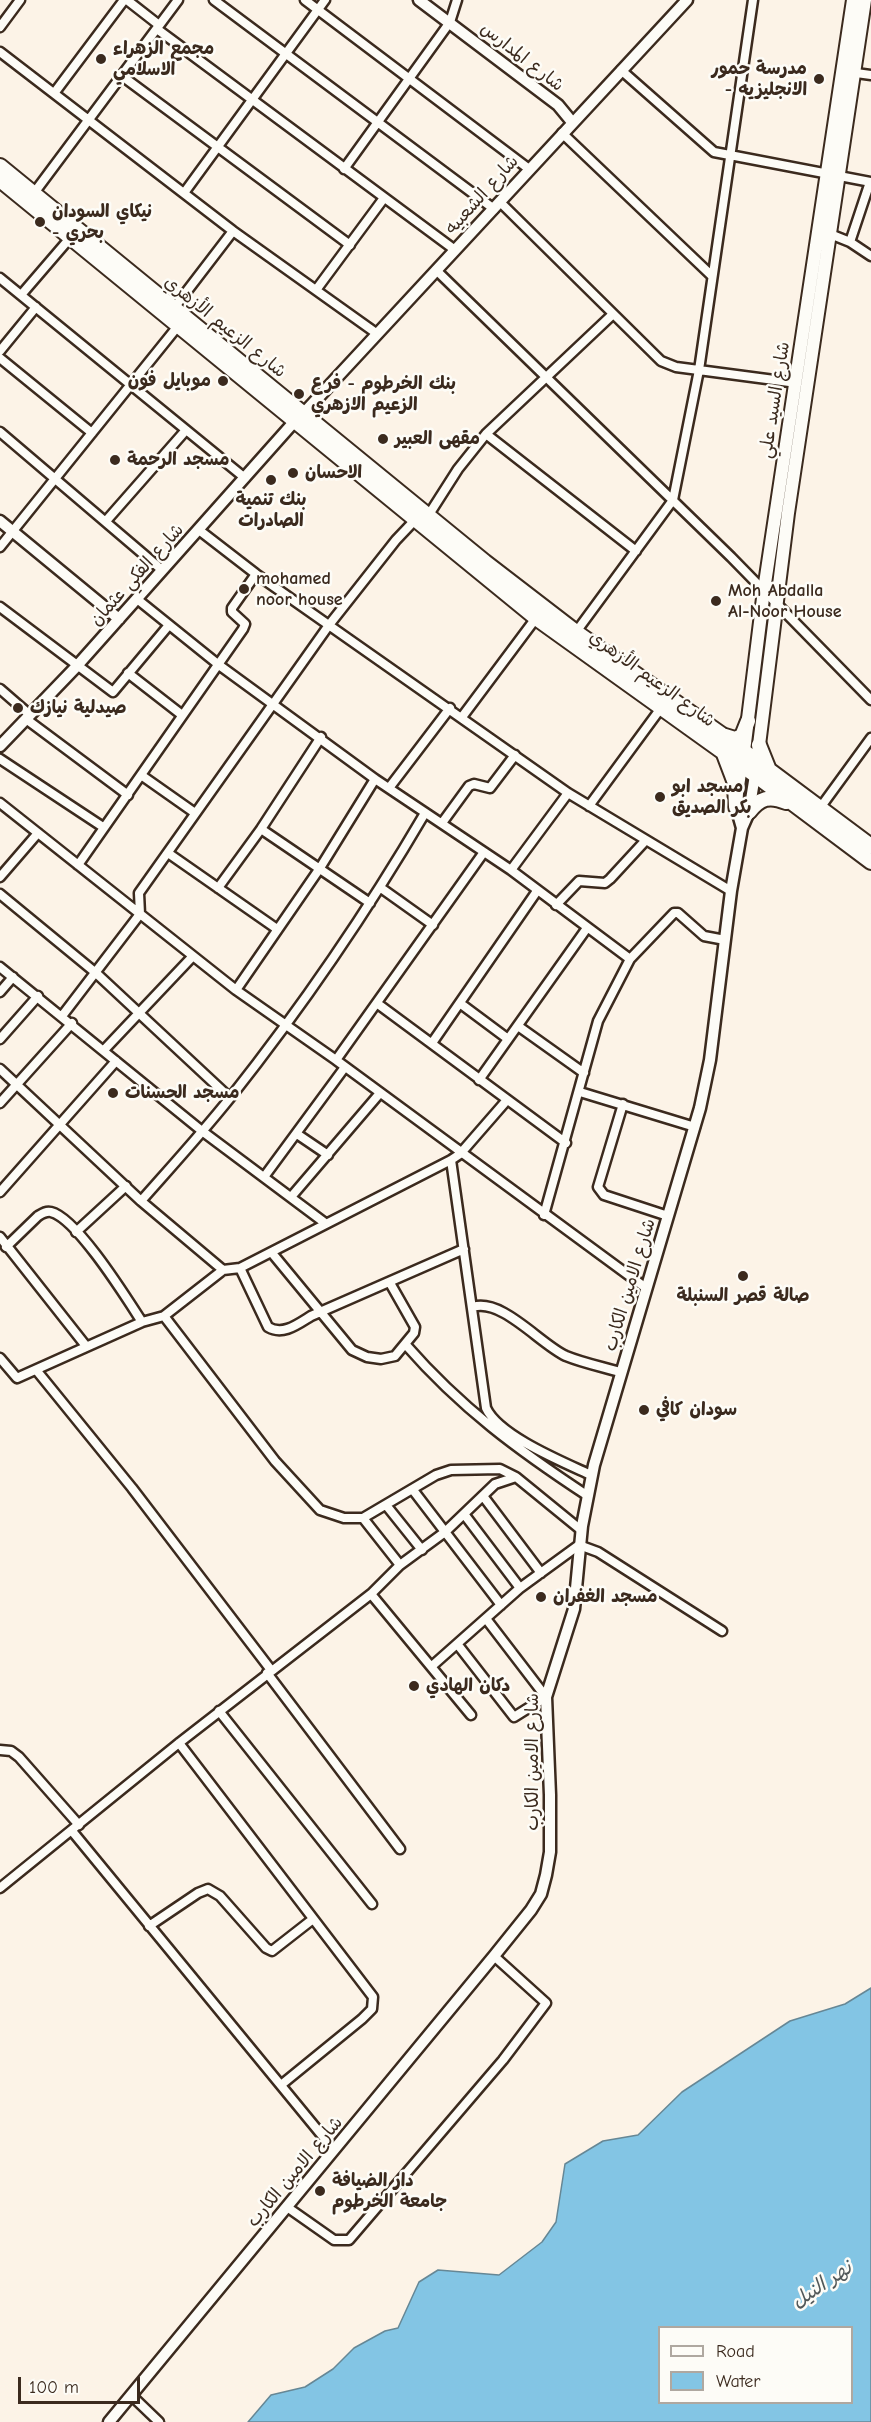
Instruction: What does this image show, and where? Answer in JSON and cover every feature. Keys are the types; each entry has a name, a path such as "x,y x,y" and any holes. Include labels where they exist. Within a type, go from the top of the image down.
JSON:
{"main road":[{"name":"شارع السيد علي","path":"743,759 764,590 848,72 853,0"},
{"name":"شارع السيد علي","path":"848,72 865,0"},
{"name":"شارع الزعيم الأزهري","path":"0,166 174,308 299,418"},
{"name":"شارع السيد علي","path":"756,768 776,602 830,234 833,174"},
{"name":"شارع الزعيم الأزهري","path":"0,180 178,326 299,418 422,518 536,618 723,752 743,759"},
{"name":"شارع الزعيم الأزهري","path":"422,518 576,632 721,734 743,759 799,808 871,862"},
{"path":"721,734 735,739 742,736 748,721"},
{"path":"759,745 766,766 772,774"},
{"path":"723,752 743,809 767,797 777,798 799,808"},
{"name":"شارع الزعيم الأزهري","path":"756,768 772,774 871,846"}],"street":[{"path":"0,27 20,0"},
{"path":"55,92 126,0 251,100 455,250"},
{"path":"34,193 178,0"},
{"path":"214,0 377,121 497,206 661,361 676,367 797,383"},
{"path":"305,0 529,169"},
{"path":"184,193 325,0"},
{"name":"شارع المدارس","path":"419,0 558,105 572,122"},
{"path":"344,169 450,22 457,0"},
{"name":"شارع الشعبيه","path":"299,418 687,0"},
{"path":"576,632 673,500 699,370 711,275 753,0"},
{"path":"0,52 233,231 376,333"},
{"path":"621,70 714,152 870,182 850,242"},
{"path":"848,72 871,75"},
{"path":"122,76 350,245"},
{"path":"562,133 711,275"},
{"path":"316,290 384,198"},
{"path":"174,308 233,231"},
{"path":"830,234 850,242 871,256"},
{"path":"21,295 70,238"},
{"path":"436,270 673,500 871,700"},
{"path":"0,278 245,478"},
{"path":"0,351 36,307"},
{"path":"62,1016 140,914 139,893 329,625 396,540 422,518 486,434 612,315"},
{"path":"0,547 178,326"},
{"path":"0,357 92,433"},
{"name":"شارع الفكي عثمان","path":"0,746 76,667 299,418"},
{"path":"106,521 186,430"},
{"path":"0,432 56,477 162,570"},
{"path":"486,434 636,551"},
{"path":"0,521 119,619"},
{"path":"199,530 256,574 568,793 731,891"},
{"path":"78,865 219,665 245,624 232,612 232,608 256,574"},
{"path":"137,599 219,665 321,737 375,779 511,870 630,959"},
{"path":"0,607 76,667 113,692 169,625"},
{"path":"462,717 536,618"},
{"path":"128,673 182,715"},
{"path":"0,689 28,717 128,795"},
{"path":"389,788 450,708"},
{"path":"589,806 661,708"},
{"path":"218,888 261,829 321,737"},
{"path":"820,808 871,738"},
{"path":"442,823 469,786 490,788 515,755"},
{"path":"0,759 104,827"},
{"name":"شارع السيد علي","path":"743,759 743,809"},
{"name":"شارع الامين الكارب","path":"109,2422 494,1956 531,1910 541,1893 550,1852 546,1697 574,1609 579,1545 591,1475 695,1127 710,1060 743,809 756,768"},
{"path":"141,775 195,813"},
{"path":"236,990 320,868 375,779"},
{"path":"511,870 568,793"},
{"path":"0,803 236,990 336,1060 460,1154 646,1288"},
{"path":"141,1201 230,1098 285,1025 381,888 425,813"},
{"path":"261,829 370,903"},
{"path":"0,877 38,833"},
{"path":"556,905 579,881 605,883 646,840"},
{"path":"336,1060 484,852"},
{"path":"168,853 277,929"},
{"path":"381,888 433,925"},
{"path":"432,1044 537,891"},
{"path":"0,894 96,973 230,1098"},
{"path":"544,1215 566,1143 598,1021 630,959 674,913 678,913 704,936 725,940"},
{"path":"478,1080 587,928"},
{"path":"104,1050 193,956"},
{"path":"0,967 72,1023 202,1131 325,1223"},
{"path":"0,992 13,977"},
{"path":"0,1039 38,996"},
{"path":"378,1004 566,1143"},
{"path":"461,1004 508,1039"},
{"path":"0,1103 72,1023"},
{"path":"518,1026 584,1073"},
{"path":"0,1192 117,1061"},
{"path":"264,1177 345,1067"},
{"path":"0,1069 141,1201 223,1270"},
{"path":"580,1092 695,1127"},
{"path":"291,1197 380,1093"},
{"path":"0,1359 17,1378 142,1322 164,1316 223,1270 240,1268 272,1253 325,1223 451,1160 460,1154 507,1100"},
{"path":"623,1104 598,1187 604,1195 668,1216"},
{"path":"297,1134 328,1155"},
{"path":"451,1160 489,1414 538,1451 591,1475"},
{"path":"76,1232 126,1186"},
{"path":"6,1247 44,1212 58,1215 113,1275 142,1322"},
{"path":"0,1237 86,1346"},
{"path":"240,1268 268,1327 275,1331 287,1329 311,1316 464,1249"},
{"path":"272,1253 352,1350 367,1357 381,1359 395,1356 414,1333 414,1327 390,1282"},
{"path":"473,1307 481,1305 498,1310 565,1356 621,1372"},
{"path":"164,1316 275,1461 320,1510 344,1518 363,1518 436,1475 451,1470 500,1469 516,1477 581,1530"},
{"path":"406,1345 442,1386 485,1422 537,1462 588,1496"},
{"path":"37,1371 132,1488 400,1849"},
{"path":"0,1888 178,1743 371,1594 400,1565 445,1532 495,1484 516,1477"},
{"path":"413,1490 501,1605"},
{"path":"483,1496 541,1573"},
{"path":"386,1505 422,1550"},
{"path":"464,1514 520,1588"},
{"path":"363,1518 400,1565"},
{"path":"432,1666 487,1620 520,1588 579,1545 598,1552 722,1631"},
{"path":"371,1594 471,1714"},
{"path":"458,1645 514,1717 546,1697 487,1620"},
{"path":"219,1711 372,1904"},
{"path":"178,1743 368,1989 374,2003 362,2019 281,2085"},
{"path":"0,1750 11,1750 19,1757 150,1926 334,2150"},
{"path":"150,1926 198,1893 208,1889 220,1896 266,1948 272,1951 313,1919"},
{"path":"287,2207 334,2240 349,2240 504,2060 546,2003 494,1956"},
{"path":"132,2396 159,2422"}],"water":[{"name":"نهر النيل","path":"871,1988 871,2422 248,2422 271,2395 305,2387 333,2369 354,2348 385,2331 398,2328 419,2282 438,2270 499,2275 542,2242 556,2222 565,2164 603,2141 638,2135 682,2092 790,2021 845,2004"}],"place":[{"name":"مجمع الزهراء الاسلامي","path":"101,59"},
{"name":"مدرسة حمور - الانجليزيه","path":"819,79"},
{"name":"نيكاي السودان - بحري","path":"40,222"},
{"name":"موبايل فون","path":"223,381"},
{"name":"بنك الخرطوم - فرع الزعيم الازهري","path":"299,394"},
{"name":"مقهى العبير","path":"383,439"},
{"name":"مسجد الرحمة","path":"115,460"},
{"name":"الاحسان","path":"293,473"},
{"name":"بنك تنمية الصادرات","path":"271,480"},
{"name":"mohamed noor house","path":"244,589"},
{"name":"Moh Abdalla Al-Noor House","path":"716,601"},
{"name":"صيدلية نيازك","path":"18,708"},
{"name":"مسجد ابو بكر الصديق","path":"660,797"},
{"name":"مسجد الحسنات","path":"113,1093"},
{"name":"صالة قصر السنبلة","path":"743,1276"},
{"name":"سودان كافي","path":"644,1410"},
{"name":"مسجد الغفران","path":"541,1597"},
{"name":"دكان الهادي","path":"414,1686"},
{"name":"دار الضيافة جامعة الخرطوم","path":"320,2191"}]}
